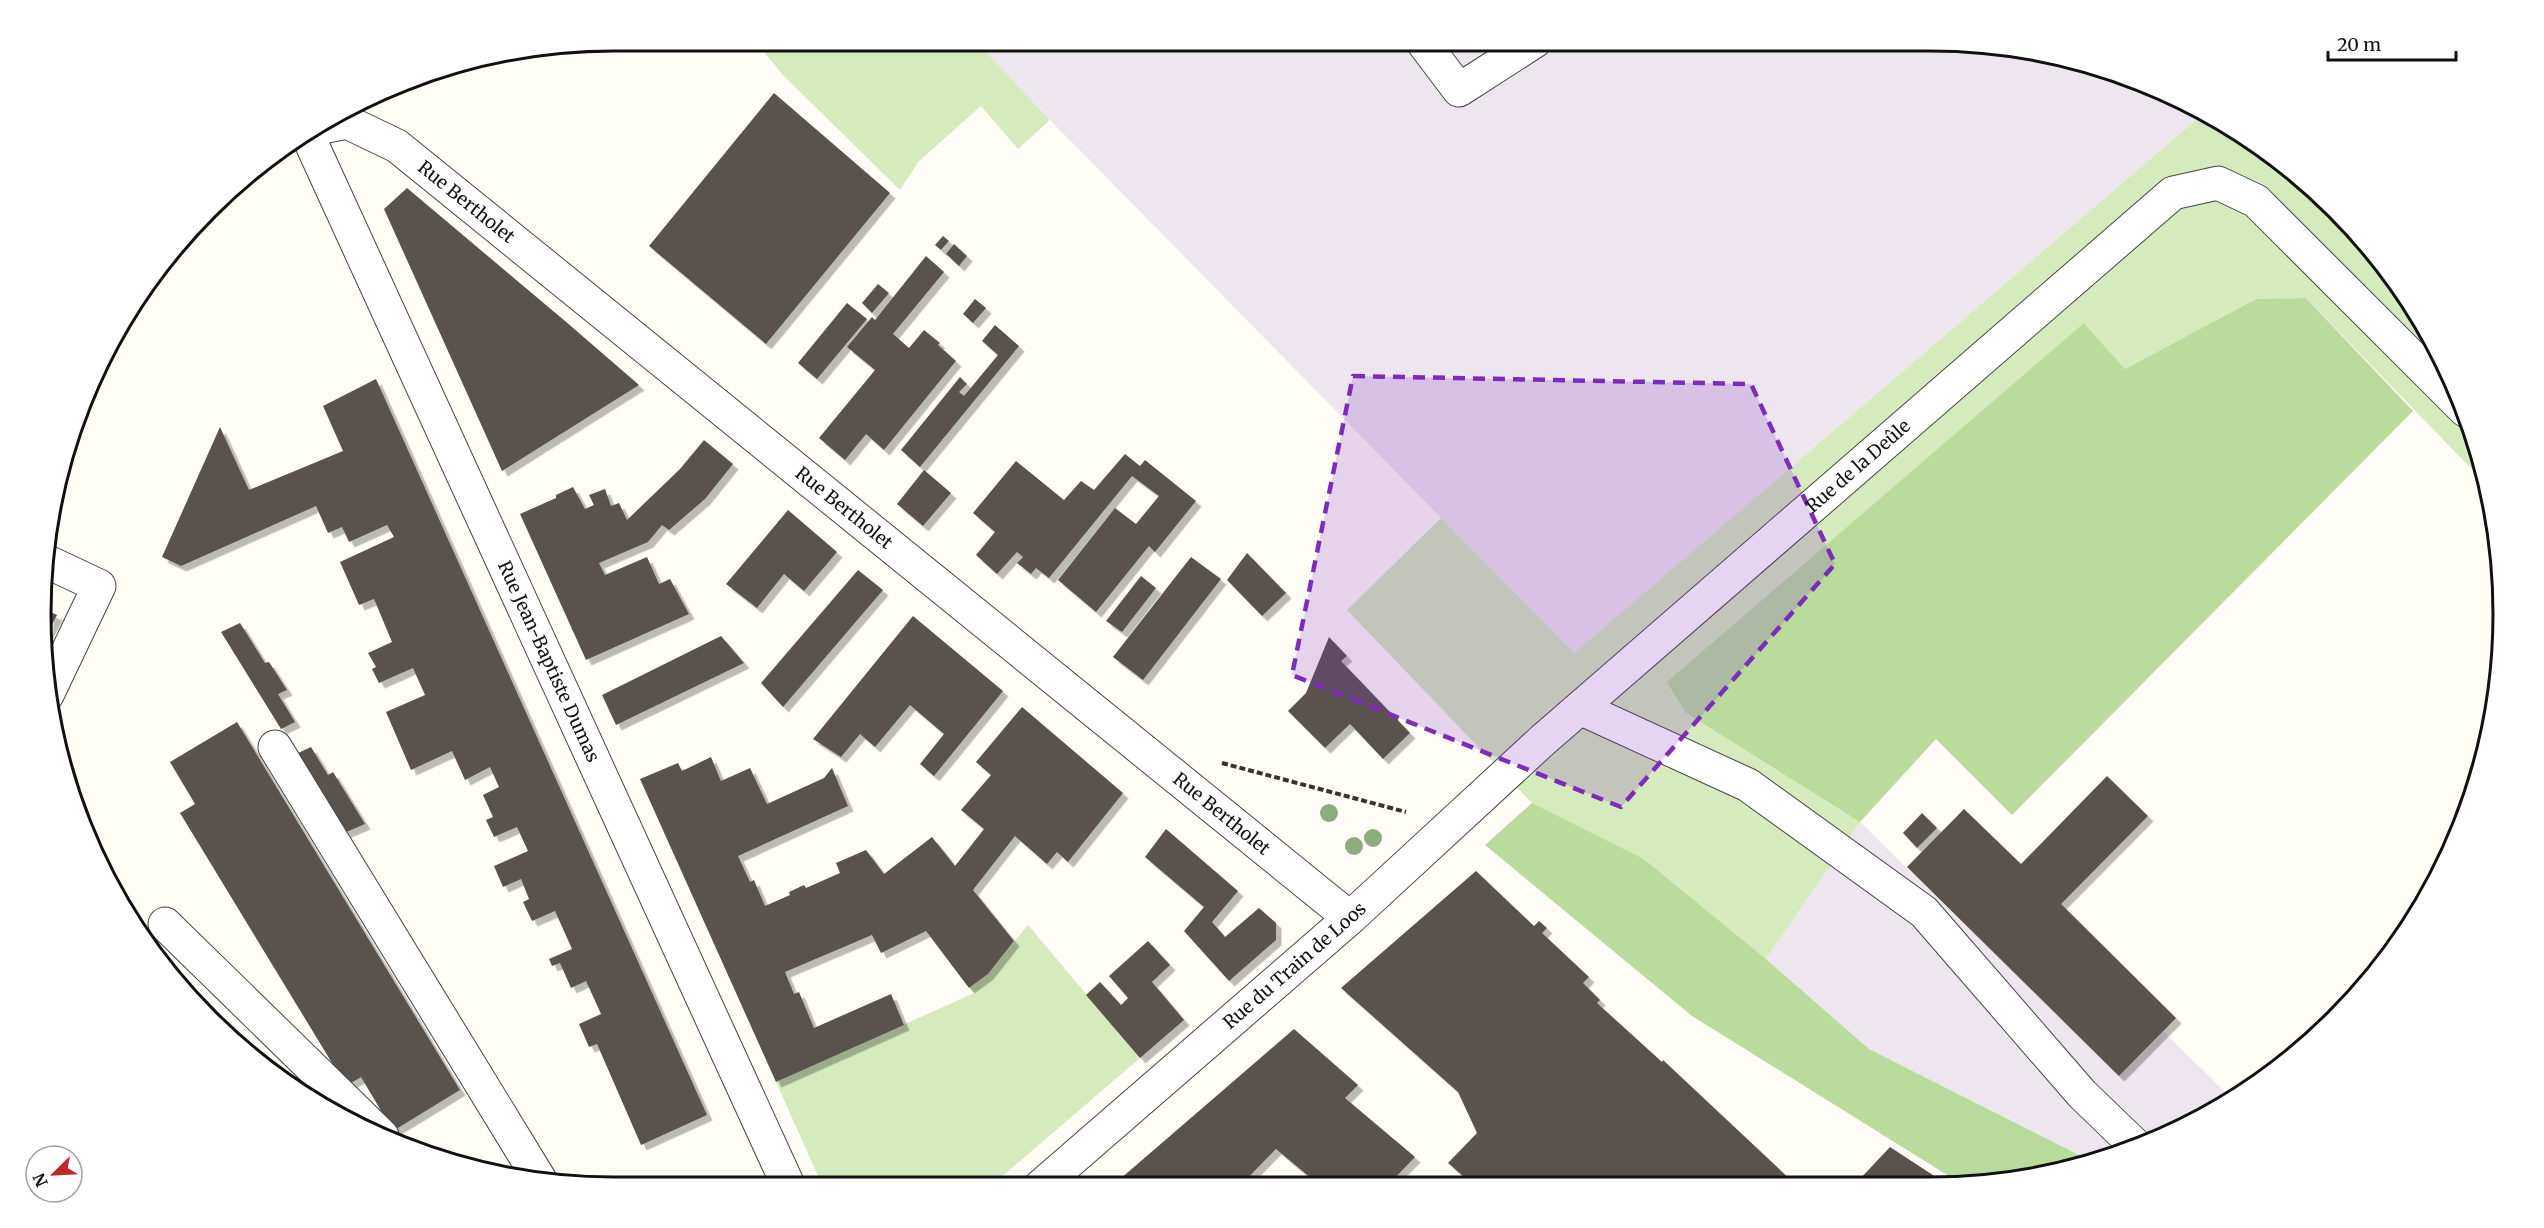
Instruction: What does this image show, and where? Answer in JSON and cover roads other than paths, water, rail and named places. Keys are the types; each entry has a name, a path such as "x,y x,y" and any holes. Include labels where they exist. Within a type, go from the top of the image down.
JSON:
{"street":[{"path":"1430,51 1459,90 1518,51"},
{"name":"Rue Bertholet","path":"335,124 347,122 397,146 1350,918"},
{"name":"Rue Jean-Baptiste Dumas","path":"310,140 784,1177"},
{"name":"Rue de la Deûle","path":"1543,740 2173,193 2218,183 2256,201 2447,392"},
{"path":"53,565 99,586 55,678"},
{"path":"1580,708 1748,785 1924,912 2082,1094 2130,1140"},
{"name":"Rue du Train de Loos","path":"1051,1177 1350,918 1543,740"},
{"path":"275,747 534,1171"},
{"path":"165,924 364,1119"}]}
